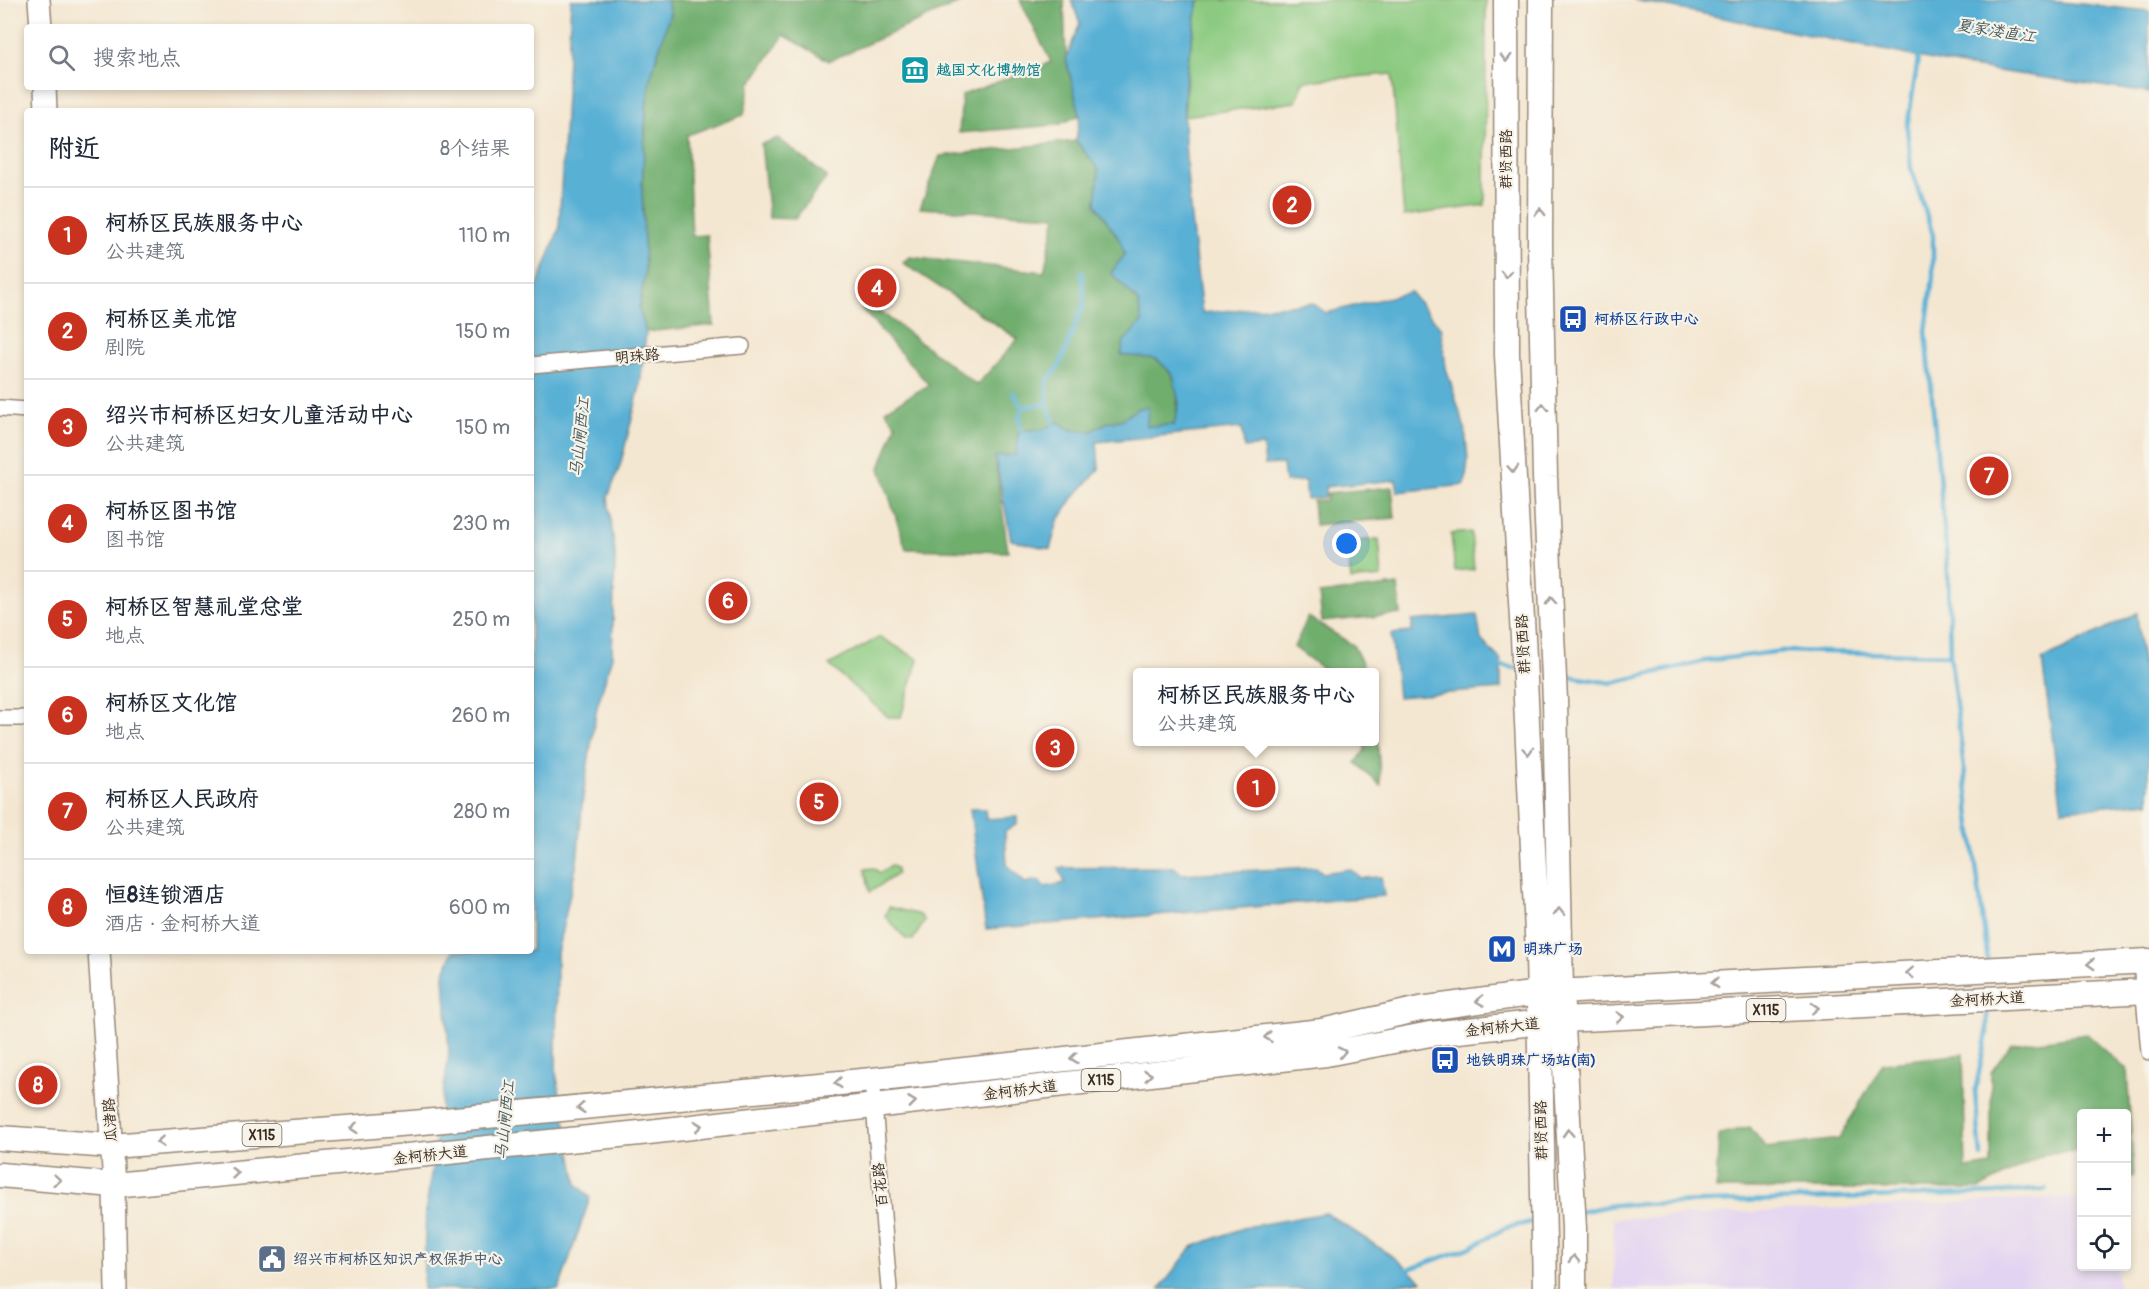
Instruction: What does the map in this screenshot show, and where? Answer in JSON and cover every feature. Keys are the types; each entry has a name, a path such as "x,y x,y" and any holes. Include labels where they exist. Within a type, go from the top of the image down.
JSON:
{"main road":[{"name":"群贤西路","path":"1506,0 1506,355 1526,693 1551,1021 1574,1228 1574,1289"},
{"name":"群贤西路","path":"1541,0 1540,258 1545,477 1556,699 1549,992"},
{"name":"金柯桥大道","path":"0,1138 111,1146 412,1123 872,1080 1322,1031 1420,1009 1549,992 2145,961"},
{"name":"金柯桥大道","path":"0,1175 114,1185 413,1156 640,1133 1326,1054 1430,1034 1551,1021 2146,992"},
{"name":"群贤西路","path":"1545,1289 1543,1196 1551,1021"}],"street":[{"path":"39,0 41,24"},
{"path":"45,90 46,108"},
{"name":"明珠路","path":"534,365 742,346"},
{"path":"0,408 24,410"},
{"path":"0,717 24,718"},
{"name":"瓜渚路","path":"99,954 114,1185 116,1289"},
{"path":"2145,961 2149,1052"},
{"name":"百花路","path":"872,1080 889,1289"}],"shaded area":[{"path":"2077,1197 2077,1271 2117,1271 2119,1289 1614,1289 1613,1219"}],"green space":[{"path":"667,0 966,0 829,61 784,35 750,84 744,115 687,135 692,236 707,235 714,325 646,332 639,309 645,273 642,189 646,107 650,79 670,14"},
{"path":"1020,0 1064,0 1066,59 1080,115 1058,125 959,133 962,95 1051,62"},
{"path":"1199,0 1486,0 1485,205 1404,216 1392,74 1303,81 1296,102 1184,116 1188,61"},
{"path":"778,138 827,177 795,219 769,218 761,144"},
{"path":"1076,141 1100,170 1096,204 1119,239 1126,255 1112,273 1138,301 1143,322 1125,341 1152,357 1170,372 1177,393 1174,425 1146,426 1148,407 1138,408 1123,419 1106,423 1090,432 1069,429 1059,422 1041,430 1019,431 1016,455 995,457 1008,552 906,549 880,468 896,425 885,410 929,385 862,309 869,303 977,385 1018,339 903,263 909,257 1044,272 1056,216 920,208 940,156"},
{"path":"1392,487 1395,518 1315,525 1313,501 1327,500 1327,493"},
{"path":"1471,532 1474,569 1455,571 1451,534"},
{"path":"1379,539 1382,577 1351,580 1347,542"},
{"path":"1398,585 1401,614 1322,622 1319,594"},
{"path":"1308,617 1353,645 1363,665 1361,668 1322,668 1294,647"},
{"path":"880,637 918,659 901,717 888,717 829,665"},
{"path":"1364,746 1378,746 1381,786 1356,763 1365,750"},
{"path":"891,865 897,869 897,874 870,892 865,869 874,868 880,873"},
{"path":"889,907 920,915 925,921 913,940 906,939 885,916"},
{"path":"2087,1034 2127,1070 2130,1109 2077,1109 2077,1151 2047,1153 1979,1189 1716,1189 1719,1134 1750,1127 1766,1148 1839,1139 1883,1063 1963,1054 1966,1169 1991,1165 1991,1072 2011,1045"},
{"path":"2131,1131 2134,1177 2131,1177"}],"water":[{"name":"马山闸西江","path":"571,0 667,0 670,14 650,79 646,107 642,189 645,273 639,309 646,332 640,386 620,466 608,497 615,555 612,656 597,707 583,796 577,862 557,953 556,1073 577,1184 590,1198 559,1289 423,1289 426,1209 449,1053 444,975 452,954 534,954 534,295 559,229"},
{"path":"1071,0 1199,0 1186,74 1184,118 1188,191 1202,313 1312,303 1326,313 1410,292 1441,328 1446,368 1465,429 1468,460 1465,485 1398,492 1396,480 1325,487 1325,497 1307,499 1305,481 1285,482 1283,464 1265,465 1263,446 1244,448 1242,428 1097,442 1099,470 1073,498 1058,521 1050,549 1011,540 995,456 1016,455 1019,430 1041,430 1059,422 1069,429 1090,432 1106,423 1123,419 1138,408 1148,407 1147,426 1174,425 1179,404 1173,375 1157,359 1121,355 1124,341 1142,322 1138,301 1111,273 1125,254 1119,239 1096,204 1099,170 1076,141 1080,115 1066,59 1080,23"},
{"name":"夏家溇直江","path":"1634,0 2039,0 2149,11 2149,93 1963,66"},
{"path":"2137,613 2146,704 2149,704 2149,802 2062,810 2042,660"},
{"path":"1477,615 1481,640 1501,660 1501,689 1398,697 1391,634 1412,632 1412,621"},
{"path":"970,809 985,809 986,819 1017,817 1017,824 1005,832 1007,865 1025,883 1038,880 1045,887 1065,883 1059,868 1174,867 1182,874 1316,867 1323,873 1350,869 1360,878 1381,877 1384,896 986,929"},
{"path":"1326,1213 1395,1258 1422,1281 1399,1284 1391,1289 1160,1289 1192,1247 1246,1227"}],"waterway":[{"path":"1919,53 1907,128 1911,168 1933,235 1933,277 1926,331 1948,572 1950,655 1988,963"},
{"path":"1013,392 1022,407 1047,402 1047,381 1059,367 1084,303 1082,272"},
{"path":"1047,402 1056,430"},
{"path":"1022,407 1019,420 1022,434"},
{"path":"1560,675 1612,683 1705,661 1782,651 1950,655"},
{"path":"1495,665 1517,668"},
{"path":"1981,1156 1975,1092 1987,1033 1987,1008"},
{"path":"1579,1212 1613,1205 1996,1193 2046,1189"},
{"path":"1404,1271 1471,1247 1505,1228 1536,1221"}],"place":[{"name":"越国文化博物馆","path":"915,70"},
{"name":"柯桥区美术馆","path":"1292,205"},
{"name":"柯桥区图书馆","path":"877,288"},
{"name":"柯桥区行政中心","path":"1573,319"},
{"name":"柯桥区人民政府","path":"1989,476"},
{"name":"柯桥区文化馆","path":"728,601"},
{"name":"绍兴市柯桥区妇女儿童活动中心","path":"1055,748"},
{"name":"柯桥区民族服务中心","path":"1256,788"},
{"name":"柯桥区智慧礼堂总堂","path":"819,802"},
{"name":"明珠广场","path":"1502,949"},
{"name":"地铁明珠广场站(南)","path":"1445,1060"},
{"name":"恒8连锁酒店","path":"38,1085"},
{"name":"绍兴市柯桥区知识产权保护中心","path":"272,1259"}]}
